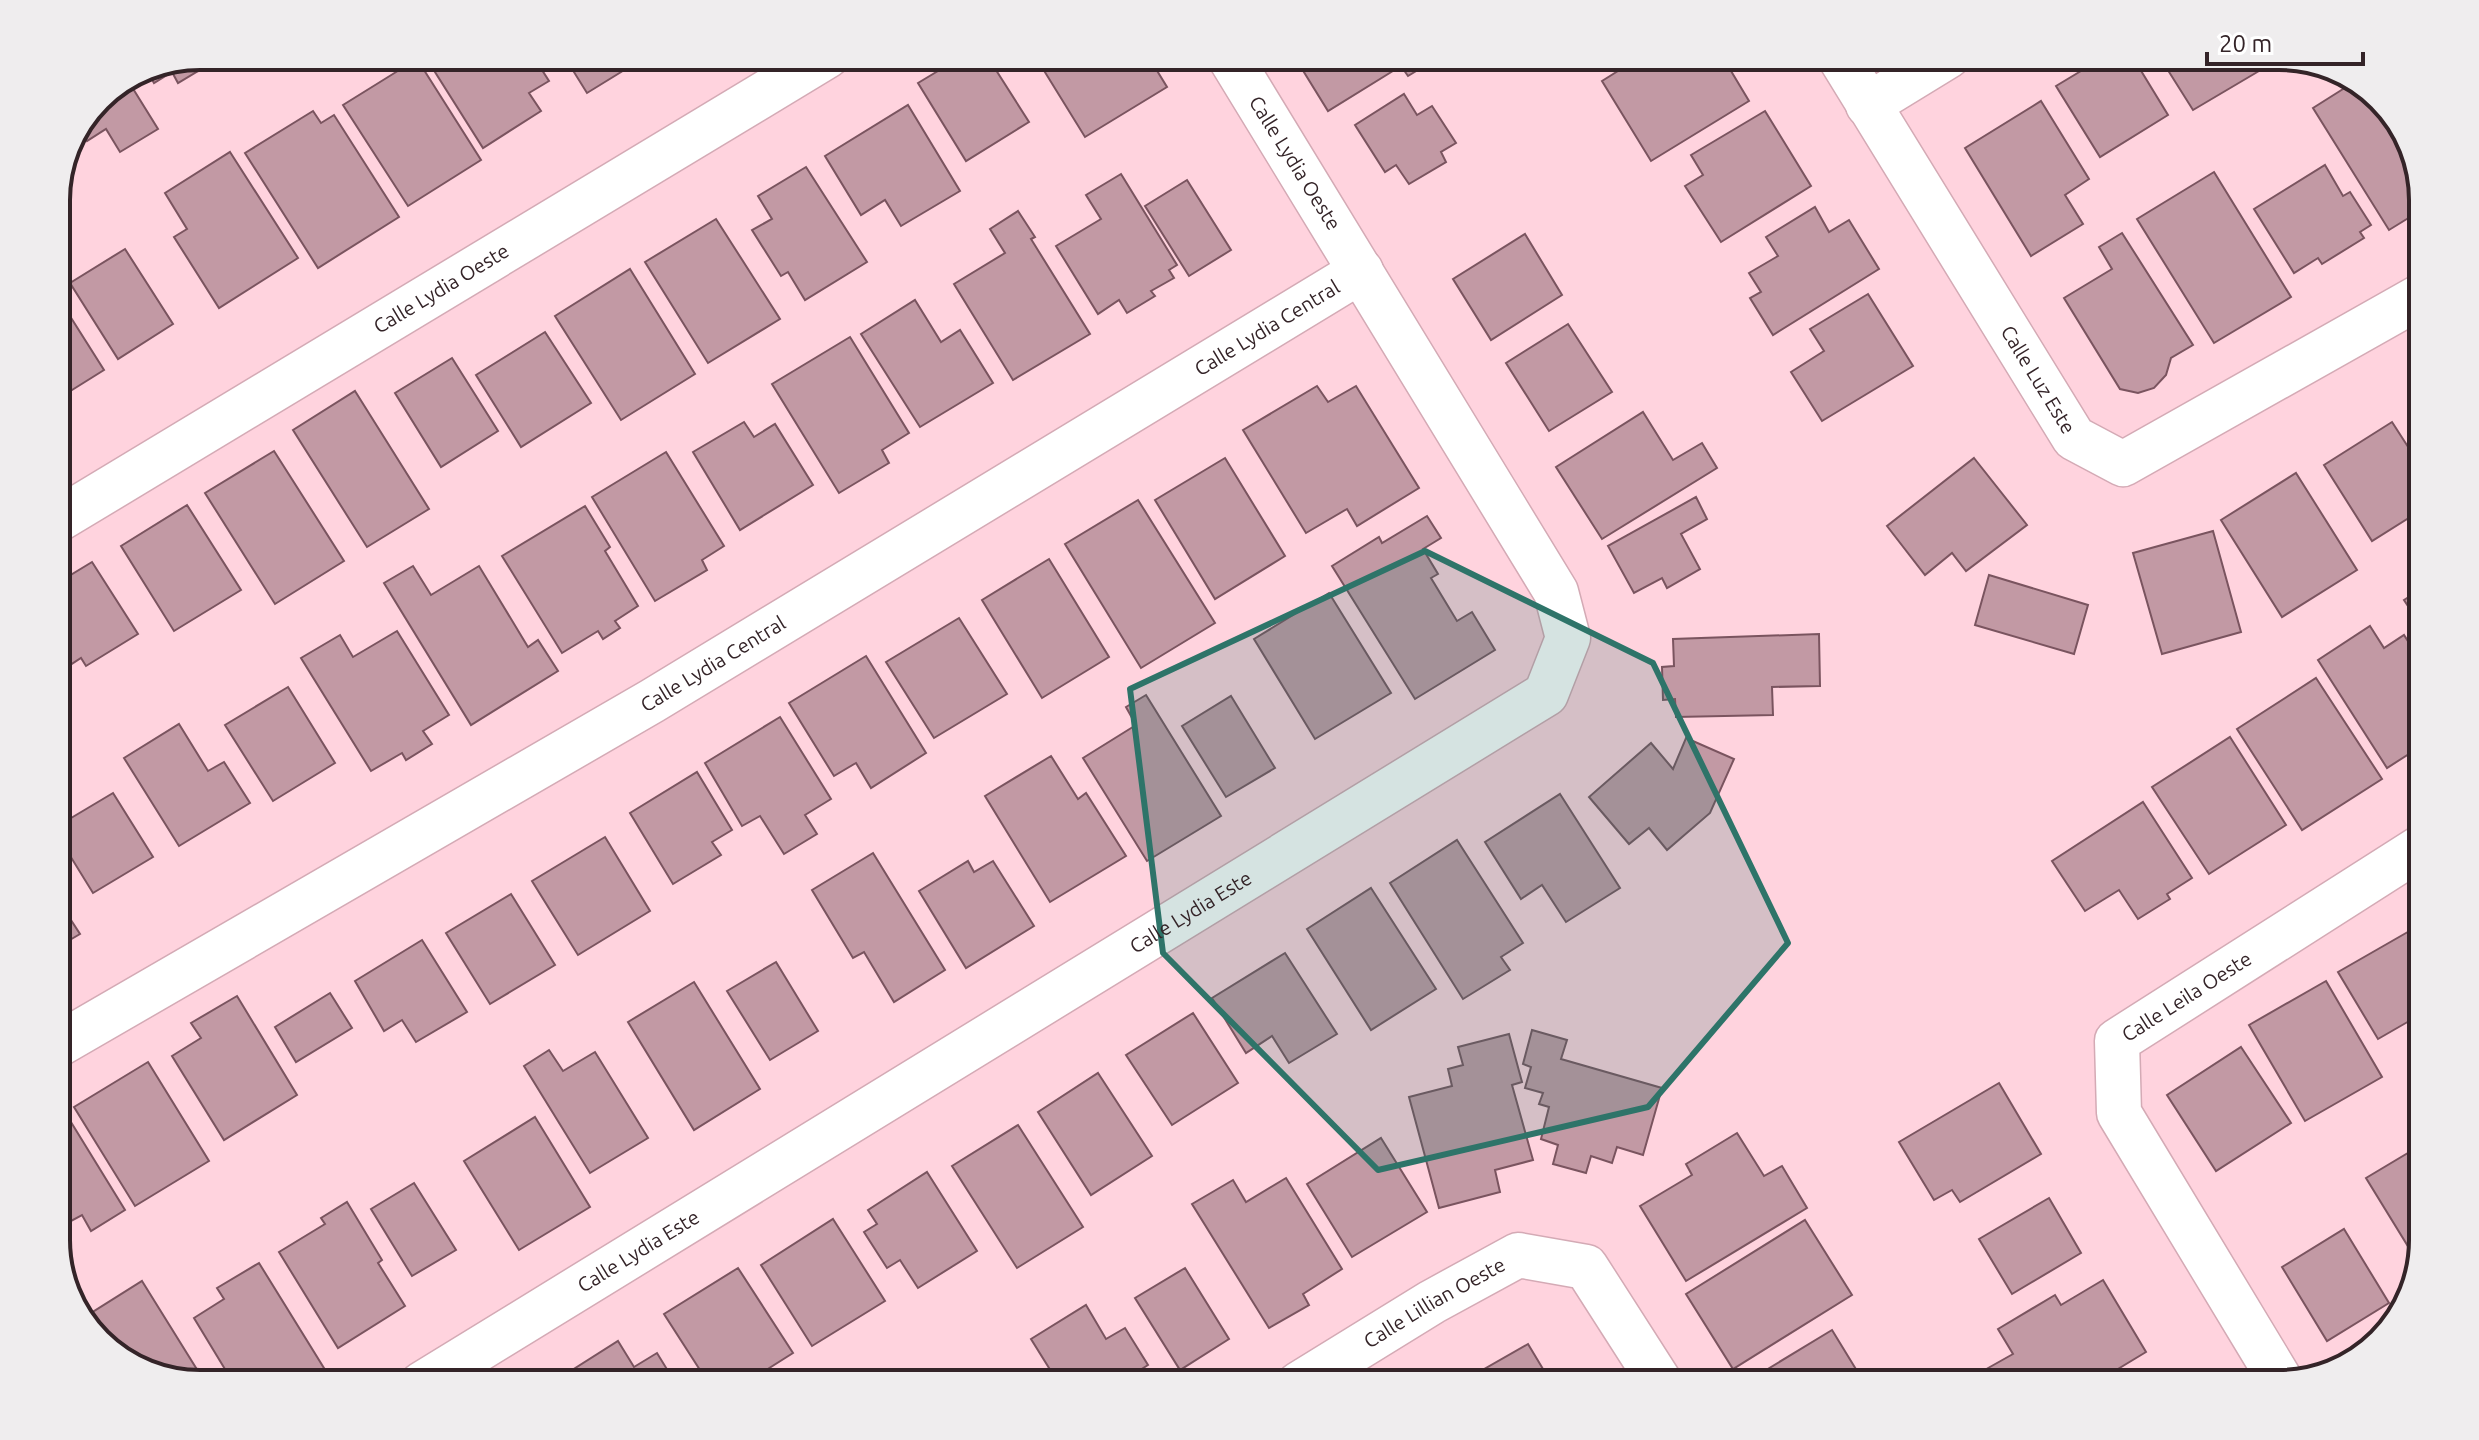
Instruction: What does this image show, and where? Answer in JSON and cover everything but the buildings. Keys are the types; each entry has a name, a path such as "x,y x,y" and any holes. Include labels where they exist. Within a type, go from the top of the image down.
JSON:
{"street":[{"name":"Calle Lydia Oeste","path":"70,513 804,70"},
{"name":"Calle Lydia Oeste","path":"1238,70 1361,271"},
{"path":"1847,70 1868,105 1925,70"},
{"name":"Calle Luz Este","path":"1868,105 2074,438 2123,464 2409,303"},
{"name":"Calle Lydia Central","path":"70,1038 652,701 1361,271"},
{"name":"Calle Lydia Este","path":"445,1370 1546,694 1568,638 1556,592 1361,271"},
{"name":"Calle Leila Oeste","path":"2274,1370 2119,1113 2117,1041 2409,855"},
{"name":"Calle Lillian Oeste","path":"1322,1370 1432,1302 1518,1255 1586,1267 1652,1370"}],"highlighted area":[{"path":"1425,551 1653,663 1788,943 1648,1107 1378,1170 1163,953 1130,689"}]}
